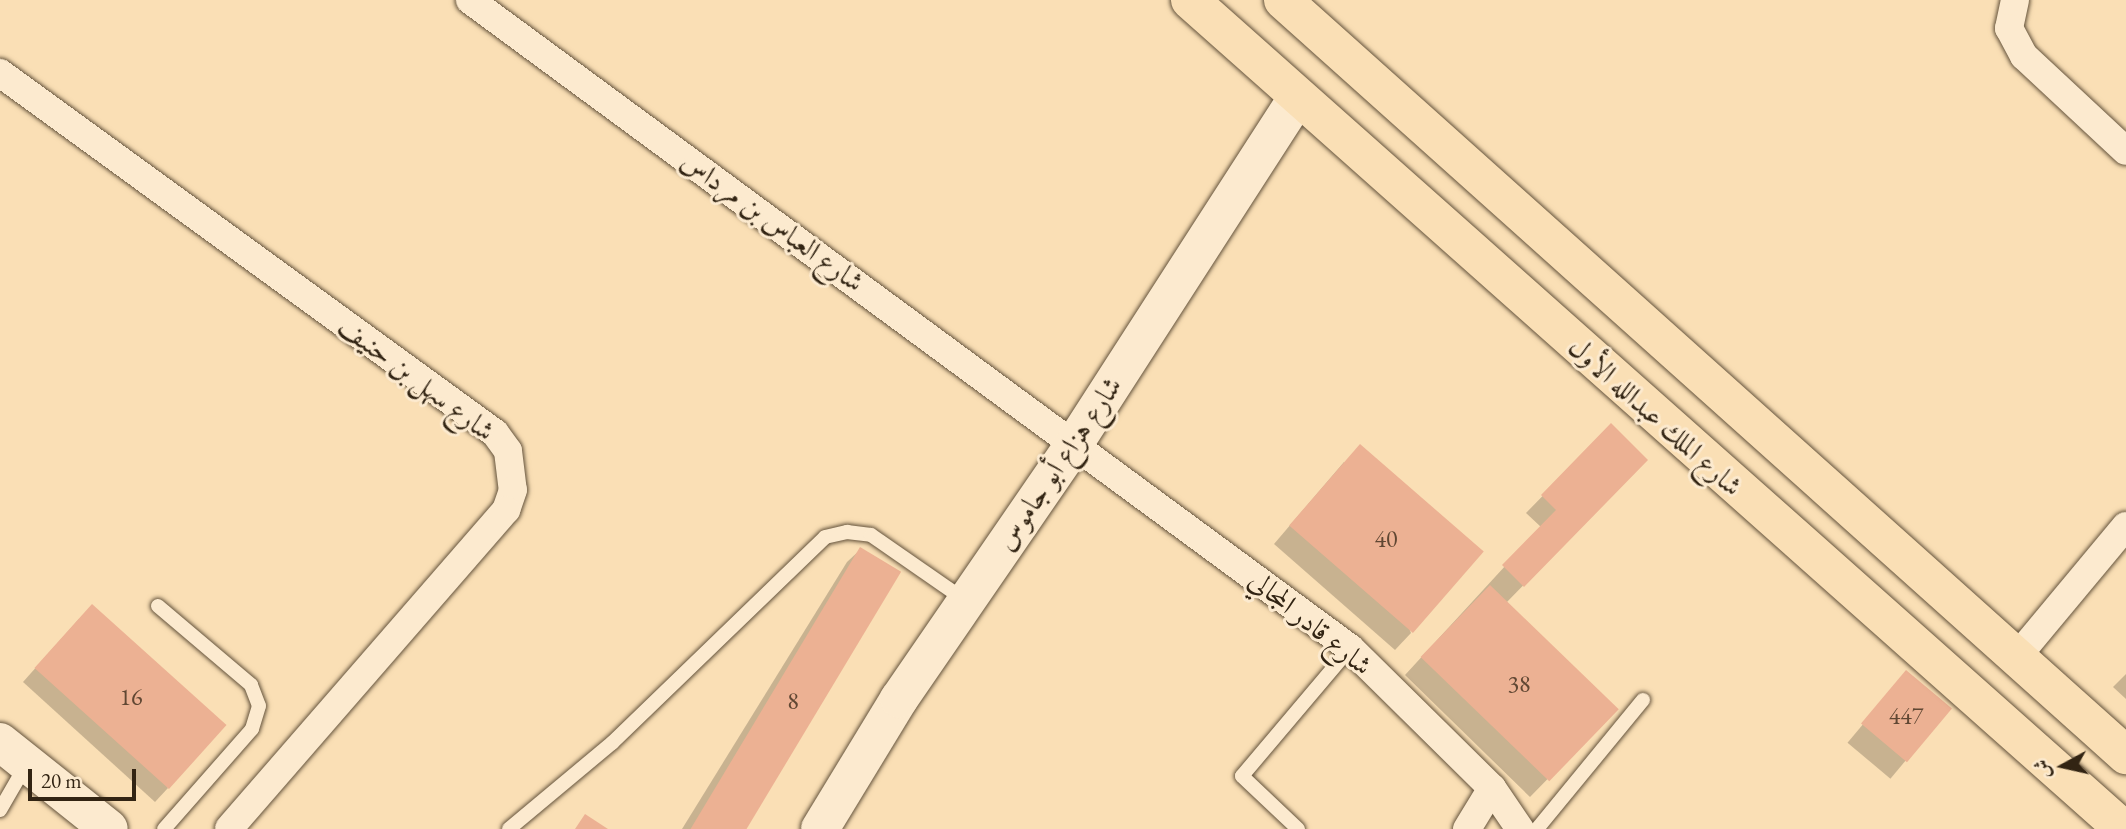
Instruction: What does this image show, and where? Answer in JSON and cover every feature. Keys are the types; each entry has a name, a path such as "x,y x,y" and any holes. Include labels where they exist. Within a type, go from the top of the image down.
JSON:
{"main road":[{"name":"شارع الملك عبدالله الأول","path":"1190,0 2123,829"},
{"name":"شارع الملك عبدالله الأول","path":"1283,0 2015,659 2126,755"}],"street":[{"name":"شارع العباس بن مرداس","path":"470,0 1076,442"},
{"path":"2015,0 2009,28 2024,56 2126,151"},
{"name":"شارع سهل بن حنيف","path":"0,73 495,433 508,451 513,490 506,510 229,829"},
{"name":"شارع هزاع أبو جاموس","path":"820,829 965,600 1076,442 1298,97"},
{"name":"شارع قادر المجالي","path":"1076,442 1350,648 1492,788 1520,829"},
{"path":"2015,659 2126,526"},
{"path":"14,753 109,829"},
{"path":"1466,829 1492,788"}],"lane":[{"path":"509,829 612,743 825,537 847,532 871,535 965,600"},
{"path":"158,607 251,685 259,706 252,729 164,829"},
{"path":"1298,829 1242,776 1350,648"},
{"path":"1537,829 1643,700"},
{"path":"0,810 14,753"}],"building":[{"path":"1611,423 1648,460 1524,587 1502,565 1556,510 1541,495"},
{"path":"1360,444 1484,552 1413,633 1289,526"},
{"path":"860,547 901,572 747,829 691,829"},
{"path":"1490,585 1619,709 1549,781 1421,657"},
{"path":"92,604 227,725 169,789 34,668"},
{"path":"1906,670 1952,709 1907,762 1861,724"},
{"path":"585,814 608,829 575,829"}]}
